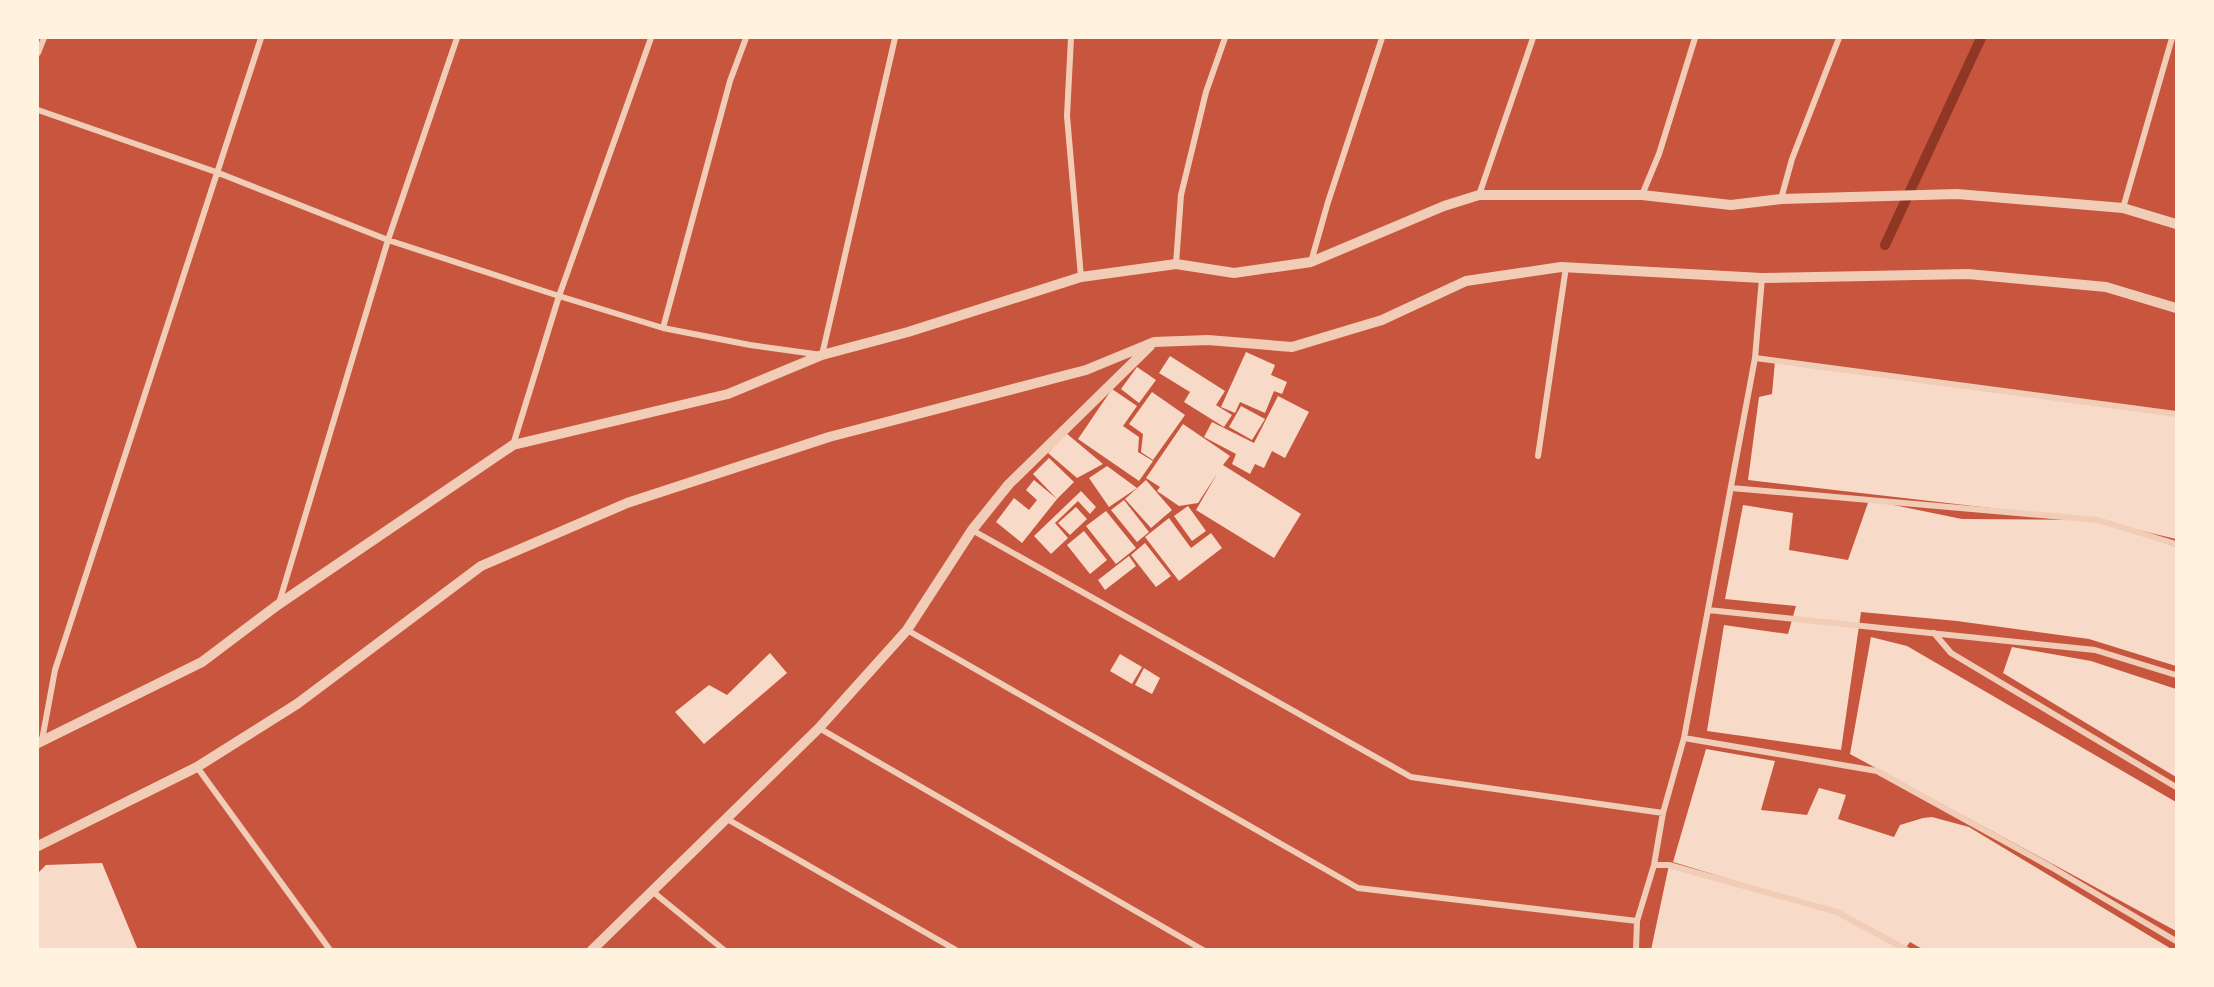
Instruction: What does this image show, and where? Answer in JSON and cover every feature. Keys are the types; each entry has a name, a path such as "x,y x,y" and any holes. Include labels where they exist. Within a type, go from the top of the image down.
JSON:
{"street":[{"path":"38,53 44,38"},
{"path":"40,742 55,670 261,38"},
{"path":"279,604 388,240 457,38"},
{"path":"513,445 559,296 651,38"},
{"path":"663,328 730,81 746,38"},
{"path":"822,355 895,38"},
{"path":"1071,38 1067,116 1081,277"},
{"path":"1176,264 1181,195 1206,92 1225,38"},
{"path":"1311,262 1328,202 1382,38"},
{"path":"1479,195 1533,38"},
{"path":"1642,195 1659,154 1695,38"},
{"path":"1781,199 1792,159 1839,38"},
{"path":"2123,208 2172,38"},
{"path":"38,110 216,172 388,240 559,296 663,328 822,355"},
{"path":"40,742 202,662 279,604 513,445 728,394 822,355 908,332 1081,277 1176,264 1234,273 1311,262 1444,206 1479,195 1642,195 1731,205 1781,199 1957,194 2123,208 2176,224"},
{"path":"1538,456 1566,267"},
{"path":"38,846 197,767 297,704 481,566 627,502 829,437 1086,370 1154,342 1208,340 1292,347 1382,320 1466,281 1566,267 1762,278 1968,274 2106,287 2176,308"},
{"path":"1636,950 1637,921 1654,865 1663,813 1684,738 1731,488 1755,358 1762,278"},
{"path":"592,950 819,728 908,630 972,530 1010,484 1154,342"},
{"path":"1755,358 2176,414"},
{"path":"1731,488 2097,520 2176,544"},
{"path":"972,530 1411,777 1663,813"},
{"path":"1708,610 2095,650 2176,675"},
{"path":"908,630 1358,888 1637,921"},
{"path":"1934,633 1951,653 2176,787"},
{"path":"819,728 1203,950"},
{"path":"1684,738 1877,771 2051,867 2176,941"},
{"path":"197,767 330,950"},
{"path":"727,819 956,950"},
{"path":"1654,865 1669,865 1837,912 1907,950"},
{"path":"652,891 724,950"}],"building":[{"path":"1246,352 1275,365 1271,375 1287,382 1282,394 1274,391 1265,413 1240,402 1235,413 1221,407"},
{"path":"1170,356 1225,391 1216,405 1232,415 1224,427 1184,402 1190,392 1159,373"},
{"path":"1775,361 2176,414 2176,539 2101,521 2176,547 2176,666 2089,639 1957,621 1861,612 1841,750 1707,731 1724,625 1788,634 1796,606 1725,599 1743,505 1793,513 1789,550 1848,560 1869,500 1962,519 2095,520 1748,480 1759,397 1772,394"},
{"path":"1137,367 1156,380 1139,403 1121,389"},
{"path":"1112,389 1137,406 1123,426 1139,437 1138,452 1153,461 1139,481 1078,439"},
{"path":"1152,392 1185,415 1153,460 1141,452 1143,434 1129,424"},
{"path":"1278,396 1309,412 1285,458 1272,451 1264,468 1255,464 1250,474 1232,464 1236,454 1204,437 1212,422 1254,443"},
{"path":"1241,406 1265,419 1252,440 1229,427"},
{"path":"1183,424 1230,456 1223,465 1301,514 1274,558 1196,510 1217,474 1198,503 1179,506 1157,491 1160,487 1146,478"},
{"path":"1066,433 1103,464 1077,478 1048,453"},
{"path":"1049,458 1074,482 1057,499 1033,474"},
{"path":"1107,466 1137,488 1109,507 1089,478"},
{"path":"1034,480 1057,499 1022,543 996,522 1014,498 1029,510 1037,500 1026,490"},
{"path":"1146,480 1172,510 1151,528 1125,499"},
{"path":"1081,491 1096,507 1090,514 1078,501 1055,523 1068,538 1051,554 1034,536"},
{"path":"1124,500 1149,532 1137,542 1111,510"},
{"path":"1188,506 1206,531 1192,541 1174,516"},
{"path":"1076,507 1087,519 1070,535 1058,523"},
{"path":"1106,511 1136,548 1116,564 1086,526"},
{"path":"1169,518 1191,548 1211,533 1222,548 1179,581 1145,537"},
{"path":"1084,531 1107,560 1090,574 1067,545"},
{"path":"1145,543 1171,576 1156,587 1131,555"},
{"path":"1129,556 1136,566 1105,590 1098,580"},
{"path":"1871,637 1907,646 2176,802 2176,931 1850,754"},
{"path":"2012,647 2091,661 2176,689 2176,777 2003,673"},
{"path":"770,653 787,673 704,744 675,712 709,685 727,695"},
{"path":"1120,654 1142,667 1132,684 1110,671"},
{"path":"1144,668 1160,678 1152,694 1135,685"},
{"path":"1706,749 1775,761 1761,810 1807,815 1819,788 1846,795 1838,819 1894,837 1900,825 1923,818 1932,817 1969,827 2173,950 1924,950 1910,942 1904,950 1651,950 1669,865 1811,904 1673,862"},
{"path":"102,863 138,950 38,950 38,873 46,865"}],"waterway":[{"path":"1885,245 1981,38"}]}
